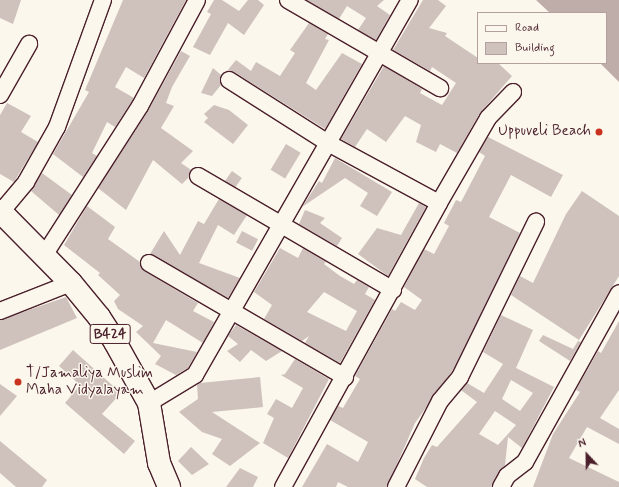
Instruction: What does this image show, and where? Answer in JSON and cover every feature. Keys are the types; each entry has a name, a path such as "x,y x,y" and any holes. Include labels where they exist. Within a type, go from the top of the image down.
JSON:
{"main road":[{"name":"B424","path":"1,212 45,254 99,316 149,403 158,463 169,487"}],"street":[{"path":"1,212 26,182 57,127 103,0"},
{"path":"45,254 140,106 197,0"},
{"path":"288,0 379,55 440,88"},
{"path":"149,403 195,375 410,0"},
{"path":"0,94 29,44"},
{"path":"229,80 328,143 439,203"},
{"path":"283,487 393,290 439,203 488,118 514,92"},
{"path":"198,176 393,290"},
{"path":"396,487 440,401 460,377 536,222"},
{"path":"149,263 345,377"},
{"path":"0,311 71,283"},
{"path":"501,487 507,476 525,462 619,293"}],"shaded area":[{"path":"536,0 619,0 619,82 601,64 607,64 607,12 549,12"}],"building":[{"path":"0,0 21,0 13,24 0,18"},
{"path":"123,0 186,0 144,78 126,67 115,87 134,98 115,127 107,122 92,153 97,156 83,177 53,154 89,92 85,90"},
{"path":"214,0 222,0 239,11 248,0 258,0 264,5 244,35 228,23 210,55 193,47 211,14 207,12"},
{"path":"307,0 384,0 377,6 390,15 376,40 358,30 366,18 347,6 339,19"},
{"path":"423,0 438,0 446,6 429,28 447,33 445,36 477,57 477,64 499,64 512,76 480,113 457,153 440,144 436,152 416,142 421,125 405,116 386,142 367,129 355,147 341,139 384,66 422,89 420,93 442,105 456,83 432,67 430,71 393,50"},
{"path":"309,23 328,34 325,39 329,40 306,83 316,90 342,53 362,64 325,129 234,72 227,71 236,60 251,71 256,62 280,76 295,53 290,50"},
{"path":"181,51 190,56 172,87 166,103 174,106 161,128 193,151 181,163 191,170 189,177 182,184 153,160 126,210 98,188 148,111"},
{"path":"213,68 221,75 221,85 212,96 201,93"},
{"path":"7,103 31,116 21,132 38,142 14,182 0,174 0,115"},
{"path":"214,105 229,110 248,125 233,144 204,122 208,118 204,114"},
{"path":"488,137 563,175 551,197 511,175 489,217 520,233 455,367 415,423 387,487 348,487 338,482 336,487 302,487 327,444 358,462 368,442 330,420 338,406 343,408 360,379 355,376 392,309 395,311 401,302 415,310 422,300 404,287 424,249 434,254 449,226 444,223 456,200 461,202 485,156 479,152"},
{"path":"286,144 301,153 285,178 271,170"},
{"path":"335,158 392,192 377,216 360,206 368,193 345,178 302,207 319,181 322,183"},
{"path":"232,171 242,178 235,188 225,181"},
{"path":"42,173 72,195 59,215 31,191"},
{"path":"582,191 619,216 619,276 579,340 511,295 520,276 533,283 566,214"},
{"path":"219,199 247,215 234,235 218,225 199,263 240,278 228,298 150,254 164,231 180,255 198,221 204,224"},
{"path":"419,203 426,207 388,276 358,254 377,228 401,235"},
{"path":"87,206 115,227 108,239 140,262 144,271 198,303 193,311 214,322 203,343 166,320 153,343 197,352 188,368 176,375 155,364 161,356 136,332 143,326 118,309 114,301 120,295 98,275 100,273 64,245"},
{"path":"305,210 325,218 320,223 342,238 337,246 299,224"},
{"path":"242,231 258,239 252,251 236,243"},
{"path":"280,248 298,258 303,248 326,262 324,264 340,276 354,284 357,280 369,287 365,294 375,300 340,363 305,343 309,336 302,341 264,319 272,305 254,292","holes":["324,292 357,311 346,331 307,312"]},
{"path":"66,297 77,318 0,350 0,320"},
{"path":"501,315 533,330 516,368 554,387 522,448 508,437 505,465 492,487 427,487 415,479 424,458 432,445 437,447 477,402 461,390 467,383 484,393 503,364 483,352","holes":["511,380 533,393 520,411 502,399","495,411 516,425 498,445 479,434"]},
{"path":"619,321 619,390 600,418 619,429 619,444 587,427 569,458 619,482 619,487 533,487 553,434 580,392 576,390 598,351 601,353"},
{"path":"236,325 282,351 266,361 251,350 240,362 227,351 238,344 228,336"},
{"path":"543,335 573,349 578,341 581,342 570,361 539,341"},
{"path":"73,350 121,393 102,414 135,441 124,454 65,403 80,385 59,366"},
{"path":"295,359 329,379 288,458 263,443 274,418 267,414 276,399 292,408 303,388 281,375 285,374"},
{"path":"260,377 263,407 212,412 260,443 230,466 212,454 222,439 202,432 179,412 198,399 197,385 200,383"},
{"path":"0,384 17,396 0,416"},
{"path":"0,441 47,480 42,487 16,487 0,473"},
{"path":"191,447 209,464 192,475 178,461"},
{"path":"240,468 258,477 253,487 226,487"}],"place":[{"name":"Uppuveli Beach","path":"599,132"},
{"name":"T/Jamaliya Muslim Maha Vidyalayam","path":"18,382"}]}
